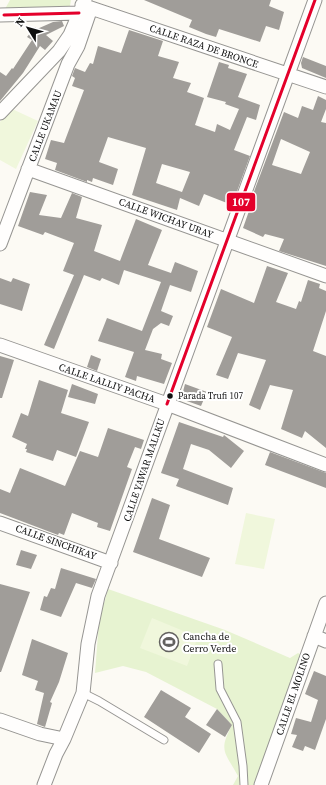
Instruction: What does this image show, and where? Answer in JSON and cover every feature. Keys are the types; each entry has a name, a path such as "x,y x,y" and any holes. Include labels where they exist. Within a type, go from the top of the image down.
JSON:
{"street":[{"name":"CALLE YAWAR MALLKU","path":"44,785 83,693 88,644 98,596 315,0"},
{"name":"CALLE RAZA DE BRONCE","path":"1,18 84,6 326,87"},
{"path":"0,113 59,51 70,35 84,6"},
{"name":"CALLE UKAMAU","path":"0,244 68,64 78,46 84,6"},
{"name":"CALLE WICHAY URAY","path":"28,169 326,276"},
{"name":"CALLE LALLIY PACHA","path":"0,345 167,404 326,465"},
{"name":"CALLE SINCHIKAY","path":"0,523 111,563"},
{"name":"CALLE EL MOLINO","path":"261,785 320,639 326,603"},
{"path":"0,720 40,734 64,739"}],"lane":[{"path":"218,664 220,689 237,722 244,785"},
{"path":"83,693 164,740"}],"green space":[{"path":"10,0 71,0 70,6 66,8 5,9"},
{"path":"10,108 38,121 16,169 0,160 0,122"},
{"path":"246,513 275,519 264,569 235,564"},
{"path":"108,589 225,630 290,658 298,653 302,655 254,785 233,785 238,776 227,756 224,746 232,725 217,709 146,672 123,666 95,673 99,621"},
{"name":"Cancha de Cerro Verde","path":"152,618 198,637 187,666 140,648"}],"building":[{"path":"144,0 271,0 269,6 284,12 279,30 266,26 260,42 219,29 216,37 206,34 189,27 192,20"},
{"path":"62,21 64,26 46,35 53,41 45,50 40,46 23,73 0,101 0,72 6,76 12,68 13,69 32,40 27,37 35,27 37,29 53,22"},
{"path":"129,30 163,41 158,56 179,62 173,78 191,83 187,92 204,98 195,125 215,132 217,124 230,130 239,109 225,104 226,102 207,97 219,62 229,65 228,68 247,74 238,97 260,105 256,120 247,117 234,150 250,156 232,205 204,194 199,206 180,198 177,210 132,195 146,148 108,137 99,162 118,169 113,185 93,178 92,182 87,180 87,182 55,170 57,163 45,159 51,140 64,143 84,90 72,86 75,78 72,76 75,68 85,72 90,63 93,64 98,46 121,53","holes":["162,164 190,172 182,192 156,183"]},
{"path":"303,57 326,66 326,78 302,68 301,63"},
{"path":"318,96 326,100 326,109 321,122 326,123 326,266 279,251 284,239 265,234 263,237 243,228 249,211 247,210 284,112 298,118 302,106 313,110","holes":["281,139 310,152 301,174 272,165"]},
{"path":"30,192 47,195 39,215 61,218 72,193 82,197 76,218 102,225 94,251 120,261 136,219 162,230 148,265 171,273 175,262 198,271 191,292 170,285 161,311 173,316 169,326 161,323 153,329 145,350 162,354 161,359 172,363 164,384 137,376 136,381 125,377 134,352 98,341 107,318 142,331 161,282 124,270 119,285 102,278 100,281 84,275 54,349 44,345 74,275 63,271 74,243 45,232 43,235 18,226"},
{"path":"267,266 288,273 276,302 296,309 299,301 301,302 308,280 320,284 319,288 326,291 326,311 313,351 326,356 326,448 305,431 302,438 281,429 293,390 270,385 260,410 249,405 266,360 238,353 228,379 216,375 232,337 207,327 221,289 254,303"},
{"path":"0,278 11,282 13,278 30,284 22,311 0,304"},
{"path":"91,355 101,359 97,371 87,367"},
{"path":"0,356 14,360 2,398 0,398"},
{"path":"39,380 68,390 61,413 89,422 76,457 57,450 53,461 26,452 27,449 25,449 27,444 12,437 21,413 28,416"},
{"path":"72,384 98,394 95,404 68,397"},
{"path":"185,384 207,392 201,406 181,399"},
{"path":"179,422 223,437 224,435 244,451 231,468 209,450 191,444 183,469 233,488 228,505 176,486 179,479 161,473"},
{"path":"108,428 144,440 141,449 135,447 127,467 132,469 110,531 97,527 98,523 72,513 64,535 59,533 58,535 0,513 0,489 10,493 20,468 65,486 80,451 98,457"},
{"path":"270,452 326,473 326,488 265,465"},
{"path":"152,498 170,505 159,539 210,558 202,577 133,552"},
{"path":"21,550 37,555 31,569 16,565"},
{"path":"61,568 96,579 92,588 76,583 61,617 40,610 44,596 47,597 51,588 55,589"},
{"path":"0,584 30,592 1,672 0,672"},
{"path":"32,639 68,653 59,682 50,702 52,703 45,727 37,724 44,693 35,690 38,681 22,675"},
{"path":"314,671 326,676 326,719 315,750 305,746 303,751 292,747 297,735 291,734 296,718 311,722 318,700 305,694"},
{"path":"161,690 191,708 185,717 211,734 199,753 144,717"},
{"path":"217,709 232,725 225,737 206,725"}],"transit line":[{"name":"107","path":"167,404 315,0"},
{"name":"107","path":"4,15 79,13"}],"place":[{"name":"Parada Trufi 107","path":"170,396"},
{"name":"Cancha de Cerro Verde","path":"169,642"}]}
